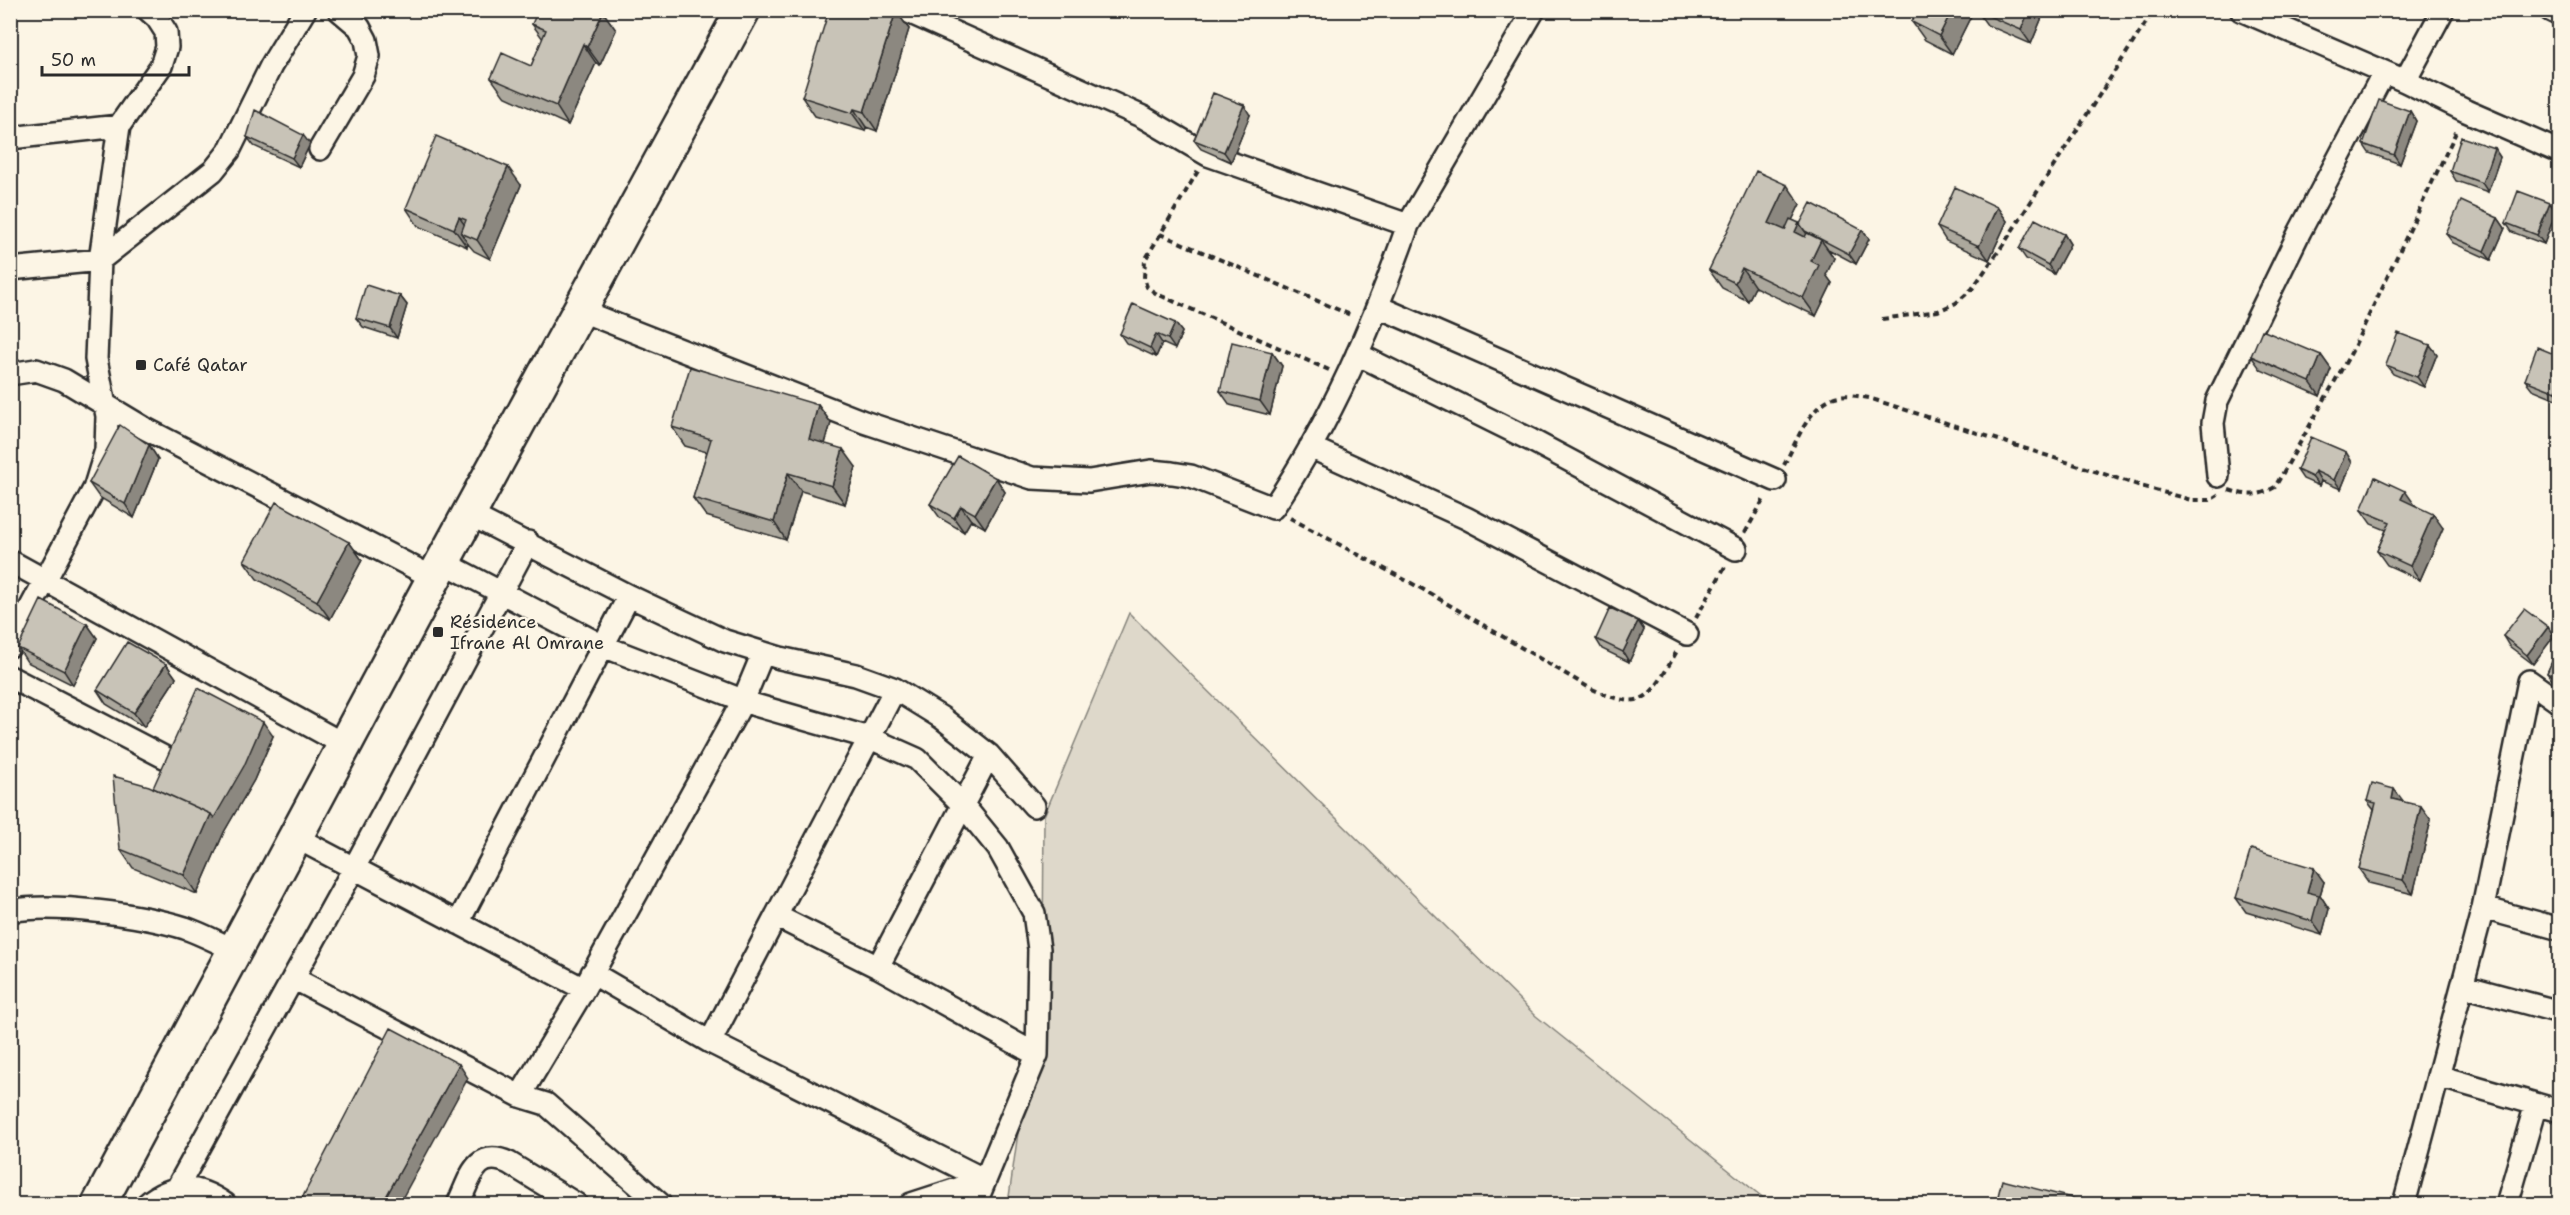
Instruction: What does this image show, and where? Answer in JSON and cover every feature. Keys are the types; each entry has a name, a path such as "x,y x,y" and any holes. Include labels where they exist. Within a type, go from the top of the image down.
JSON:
{"highway":[{"path":"99,1204 579,310 743,10"}],"street":[{"path":"10,646 94,489 106,450 105,404 96,359 100,260 119,126 161,66 166,46 166,32 157,18 148,10"},
{"path":"10,268 100,260 213,171 229,151 271,66 306,10"},
{"path":"320,149 363,76 369,56 366,40 359,27 339,10"},
{"path":"904,10 1143,117 1208,155 1408,225"},
{"path":"579,310 864,422 1032,478 1089,481 1151,471 1172,473 1191,476 1273,508 1310,447 1346,378 1375,316 1408,225 1534,10"},
{"path":"2241,10 2405,81 2559,152"},
{"path":"2405,81 2443,10"},
{"path":"2550,10 2559,15"},
{"path":"2218,476 2213,423 2217,401 2300,231 2384,72"},
{"path":"10,138 119,126"},
{"path":"1375,316 1775,480"},
{"path":"1357,354 1531,440 1736,549"},
{"path":"10,374 36,370 64,380 144,428 439,570 500,593 603,646 743,701 870,738 917,759 963,805 998,848 1034,913 1039,949 1037,1055 982,1187"},
{"path":"1310,447 1466,518 1687,634"},
{"path":"469,514 528,542 629,596 725,641 763,653 855,675 896,689 942,718 989,755 1034,806"},
{"path":"177,1188 354,868 528,542"},
{"path":"10,561 345,745"},
{"path":"458,923 629,596"},
{"path":"520,1096 588,981 743,701 763,653"},
{"path":"10,677 164,757"},
{"path":"2404,1204 2483,908 2529,681 2559,703"},
{"path":"710,1042 896,689"},
{"path":"878,967 989,755"},
{"path":"295,837 458,923 588,981 710,1042 982,1187"},
{"path":"2483,908 2559,929"},
{"path":"10,911 72,909 124,915 184,928 235,950"},
{"path":"776,916 878,967 1037,1055"},
{"path":"293,978 520,1096 546,1104 660,1204"},
{"path":"2463,986 2559,1012"},
{"path":"2438,1076 2559,1111"},
{"path":"2507,1204 2536,1104"},
{"path":"458,1204 476,1166 490,1158 500,1158 576,1204"},
{"path":"916,1204 982,1187"},
{"path":"147,1204 163,1192 177,1188 198,1190 225,1204"}],"path":[{"path":"1882,319 1938,312 1956,303 1972,289 2005,242 2154,10"},
{"path":"2218,476 2229,490 2248,496 2265,493 2275,487 2352,351 2466,111"},
{"path":"1208,155 1145,260 1144,278 1147,287 1157,294 1346,378"},
{"path":"1160,234 1375,316"}],"shaded area":[{"path":"1129,613 1536,1016 1771,1204 1008,1204 1043,954 1044,816"}],"building":[{"path":"538,10 600,10 603,12 587,47 583,44 556,106 491,78 502,53 531,66 546,30 532,24"},
{"path":"829,10 896,11 864,112 854,109 852,113 802,97"},
{"path":"1918,10 1952,10 1939,36 1912,22"},
{"path":"1978,10 2029,10 2021,30"},
{"path":"1213,93 1244,105 1224,152 1194,140"},
{"path":"2379,100 2410,111 2394,155 2363,144"},
{"path":"255,110 303,135 292,158 247,137"},
{"path":"436,136 508,167 477,240 461,233 466,220 459,217 454,229 406,208"},
{"path":"2461,137 2494,148 2482,183 2450,171"},
{"path":"1756,171 1787,185 1769,223 1785,230 1790,219 1799,223 1795,232 1805,237 1807,233 1821,240 1811,261 1819,265 1803,298 1742,268 1735,283 1709,270"},
{"path":"1955,187 1997,207 1979,246 1937,227"},
{"path":"2518,191 2550,203 2537,235 2506,223"},
{"path":"2461,201 2498,218 2484,251 2446,234"},
{"path":"1811,203 1862,230 1849,254 1805,231 1800,224"},
{"path":"2035,219 2064,234 2048,265 2019,249"},
{"path":"366,285 400,296 390,328 356,318"},
{"path":"1133,304 1175,323 1168,339 1156,334 1150,348 1120,334"},
{"path":"2262,330 2321,355 2310,382 2251,356"},
{"path":"2398,333 2430,345 2417,377 2386,365"},
{"path":"1232,342 1272,352 1260,401 1220,391"},
{"path":"2537,347 2559,356 2559,384 2556,392 2525,380"},
{"path":"690,367 818,405 809,439 843,449 832,486 788,473 774,522 693,498 711,439 672,427"},
{"path":"120,425 149,445 125,504 89,483"},
{"path":"2311,437 2346,452 2334,480 2315,471 2312,477 2297,470"},
{"path":"958,456 996,478 975,514 961,506 954,518 930,504"},
{"path":"2375,477 2405,491 2401,499 2433,514 2410,566 2377,551 2390,522 2361,510"},
{"path":"276,502 349,542 317,601 244,561"},
{"path":"41,600 87,624 64,671 18,648"},
{"path":"1610,608 1638,621 1623,652 1596,639"},
{"path":"2524,609 2548,627 2527,655 2503,636"},
{"path":"127,642 166,664 134,713 97,690"},
{"path":"2559,646 2559,679 2547,673"},
{"path":"198,688 263,722 244,766 214,818 211,814 153,788"},
{"path":"113,776 149,786 211,814 184,875 120,849"},
{"path":"2372,783 2394,789 2392,799 2421,806 2403,880 2359,869 2376,803 2367,801"},
{"path":"2251,849 2314,868 2307,892 2319,895 2312,921 2236,898"},
{"path":"391,1028 459,1064 382,1204 299,1204"},
{"path":"2002,1180 2095,1204 1996,1204"}],"place":[{"name":"Café Qatar","path":"141,365"},
{"name":"Résidence Ifrane Al Omrane","path":"438,632"}]}
